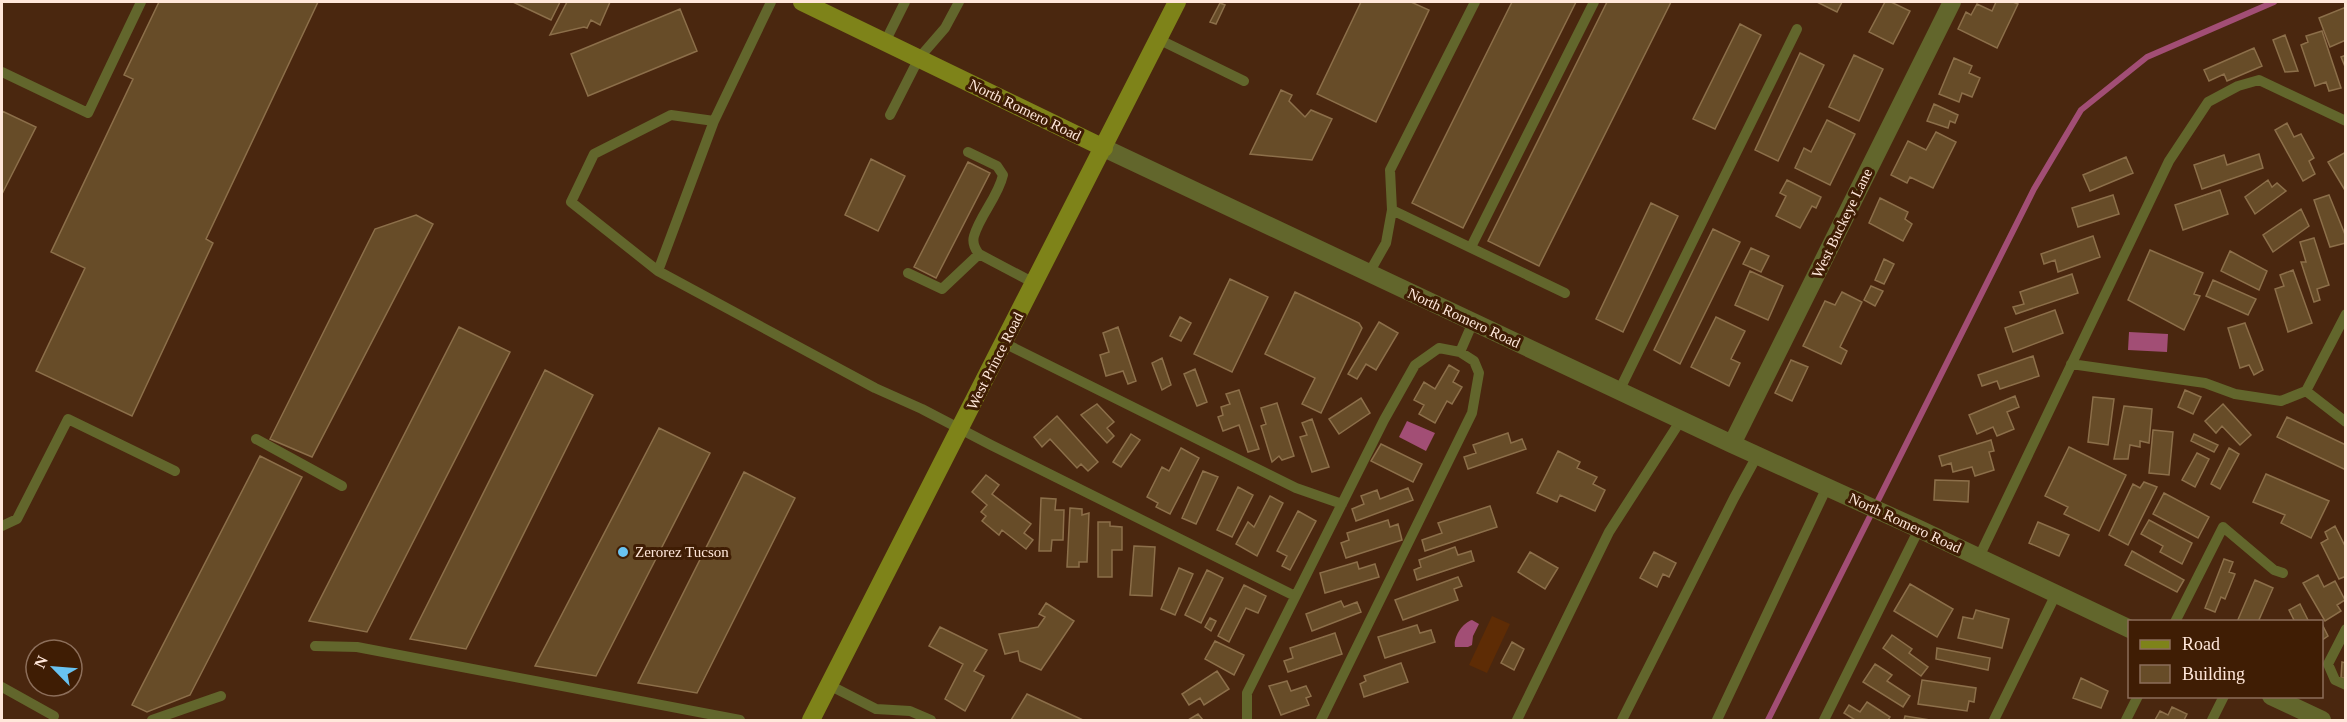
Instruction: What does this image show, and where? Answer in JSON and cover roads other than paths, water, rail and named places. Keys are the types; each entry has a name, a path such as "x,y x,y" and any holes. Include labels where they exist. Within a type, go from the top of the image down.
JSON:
{"main road":[{"name":"North Romero Road","path":"802,2 1104,148"},
{"name":"West Prince Road","path":"811,720 1177,2"}],"street":[{"name":"West Buckeye Lane","path":"1732,444 1952,2"},
{"name":"North Romero Road","path":"1104,148 1757,456 1912,525 2128,627"},
{"path":"2275,698 2322,720"}],"lane":[{"path":"2,72 88,113 141,2"},
{"path":"658,271 714,121 771,2"},
{"path":"885,42 905,2"},
{"path":"890,115 919,58 945,28 958,2"},
{"path":"1369,273 1386,243 1392,210 1390,170 1475,2"},
{"path":"1471,247 1594,2"},
{"path":"1619,391 1797,29"},
{"path":"1158,39 1244,81"},
{"path":"1979,557 2169,161 2208,102 2238,86 2259,80 2346,122"},
{"path":"714,121 670,115 594,154 571,202 658,271 875,388 922,409 1295,596"},
{"path":"968,152 997,166 1003,175 1001,185 974,237 974,247 979,254 1034,283"},
{"path":"1392,210 1565,293"},
{"path":"908,273 942,290 979,254"},
{"path":"2071,364 2205,383 2235,394 2281,401 2306,391 2346,314"},
{"path":"1460,352 1473,322"},
{"path":"1004,343 1296,488 1342,504"},
{"path":"1247,720 1247,693 1384,420 1415,365 1439,348 1460,352 1474,360 1479,373 1472,413 1321,720"},
{"path":"2306,391 2346,422"},
{"path":"2,526 17,519 68,419 175,471"},
{"path":"1517,720 1609,532 1681,420"},
{"path":"256,439 342,486"},
{"path":"1622,720 1757,456"},
{"path":"1717,720 1833,490"},
{"path":"1824,720 1909,549 1912,525"},
{"path":"2176,620 2223,527 2274,570 2283,573"},
{"path":"1994,720 2056,594"},
{"path":"2346,629 2328,664 2335,680 2346,685"},
{"path":"315,646 357,647 740,720"},
{"path":"829,685 876,709 910,711 931,720"},
{"path":"2,687 54,716"},
{"path":"152,720 221,696"},
{"path":"2126,720 2137,698"},
{"path":"2212,720 2223,698"}],"waterway":[{"path":"1768,720 2034,189 2081,110 2147,57 2274,2"}],"place":[{"name":"Zerorez Tucson","path":"623,552"}]}
